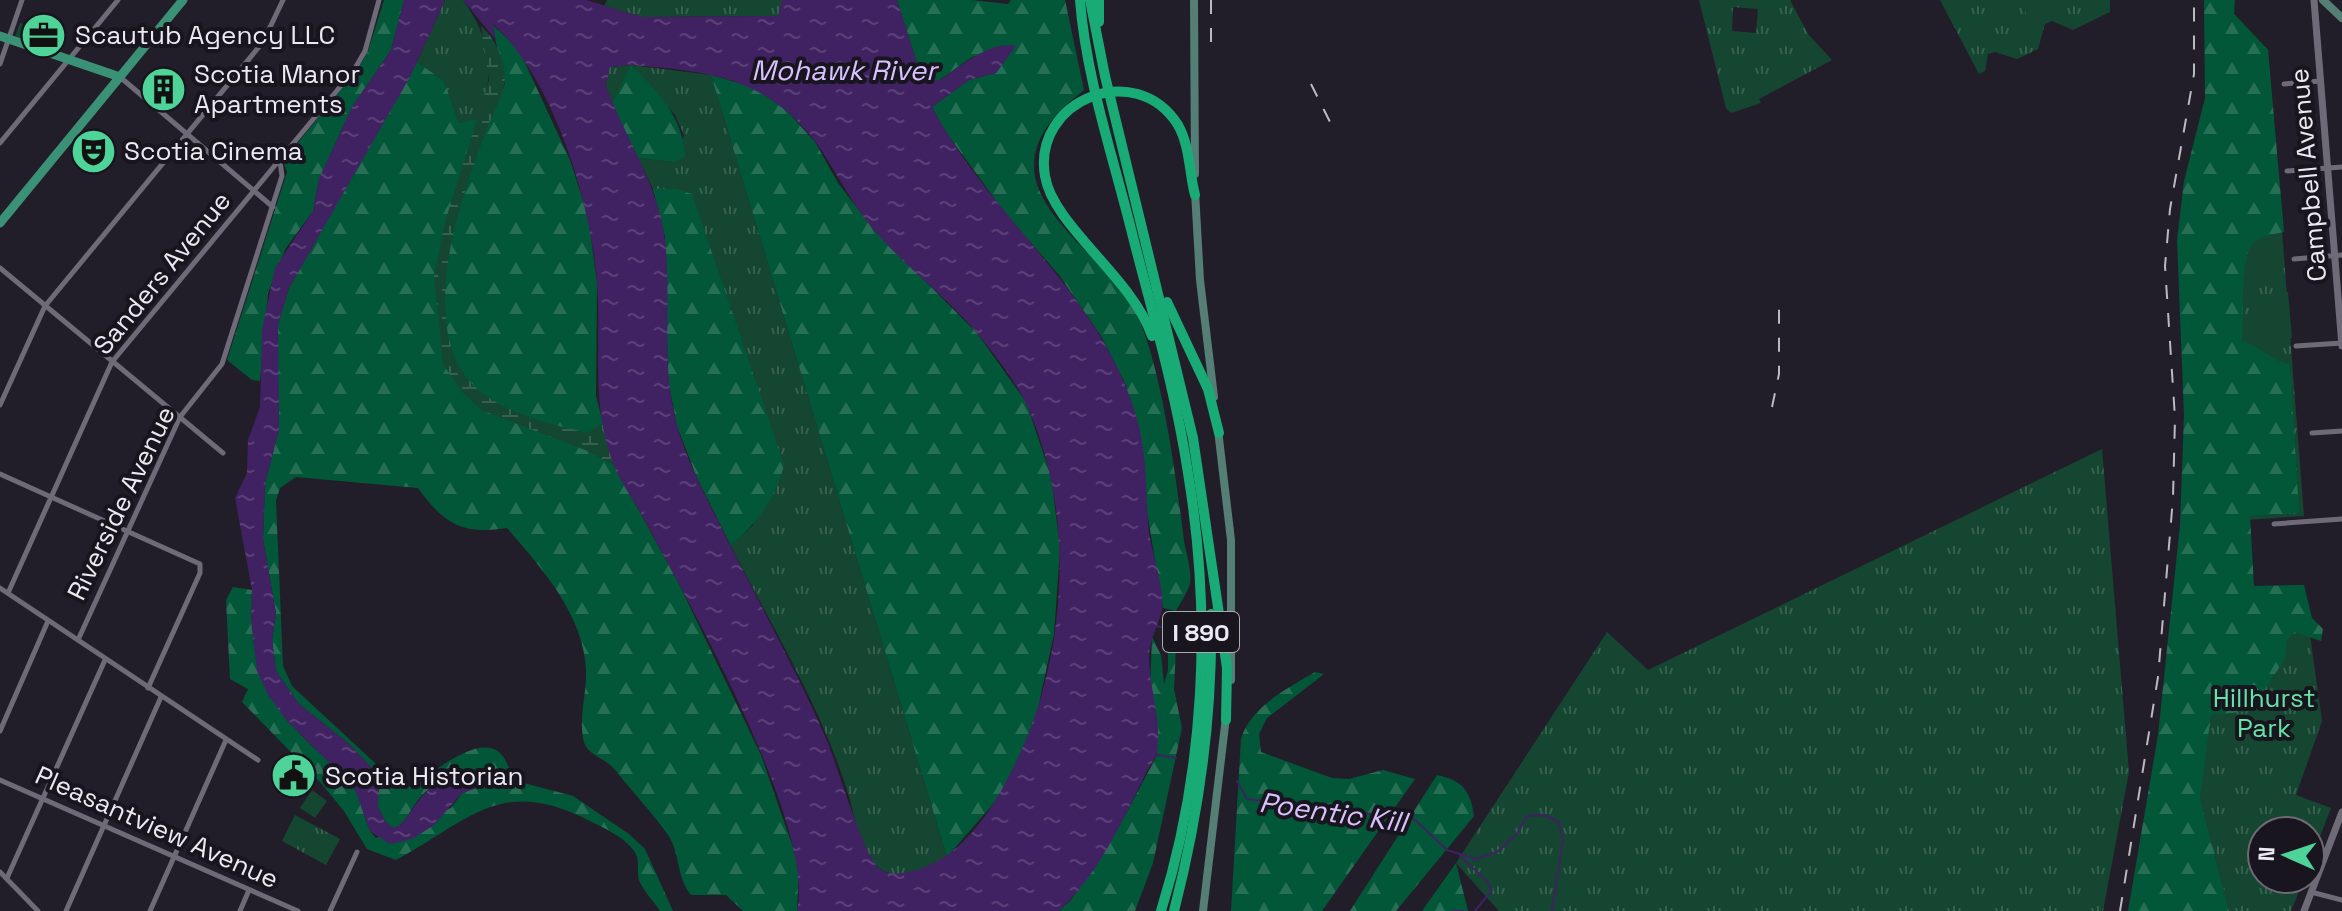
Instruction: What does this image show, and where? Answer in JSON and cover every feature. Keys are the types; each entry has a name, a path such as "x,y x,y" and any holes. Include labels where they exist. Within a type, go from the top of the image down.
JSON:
{"highway":[{"name":"I 890","path":"1078,0 1087,48 1099,76"},
{"name":"I 890","path":"1090,0 1099,76 1176,410 1196,529 1200,679 1188,798 1161,911"},
{"path":"1099,0 1099,76"},
{"path":"1176,410 1140,308 1050,195 1044,168 1047,140 1062,115 1083,99 1111,91 1145,96 1166,110 1182,134 1195,195"},
{"name":"I 890","path":"1107,110 1140,219 1187,408 1207,528 1211,619 1208,710 1198,800 1174,911"},
{"path":"1140,219 1171,315 1208,389 1219,433"},
{"path":"1207,528 1216,611 1227,668 1226,720"}],"main road":[{"path":"0,223 183,0"},
{"path":"1194,0 1195,195 1200,280 1233,579 1233,660 1203,911"},
{"path":"2323,0 2342,18"},
{"path":"4,38 120,77"}],"street":[{"path":"0,64 4,38 22,0"},
{"path":"0,143 118,0"},
{"path":"0,405 45,306 268,35 283,0"},
{"name":"Sanders Avenue","path":"8,593 112,362 354,70 365,51 379,0"},
{"name":"Campbell Avenue","path":"2314,0 2338,256 2342,344"},
{"path":"120,77 273,207"},
{"path":"2284,84 2321,81"},
{"name":"Riverside Avenue","path":"78,640 180,417 222,364 282,176 280,161"},
{"path":"2287,171 2342,167"},
{"path":"2294,259 2338,256"},
{"path":"0,268 223,453"},
{"path":"2296,346 2342,344"},
{"path":"2312,433 2342,431"},
{"path":"0,474 197,562 201,567 148,688"},
{"path":"2274,524 2342,519"},
{"path":"0,588 258,760"},
{"name":"Riverside Avenue","path":"0,731 48,621"},
{"path":"7,878 105,660"},
{"path":"66,911 161,697"},
{"path":"150,911 226,740"},
{"name":"Pleasantview Avenue","path":"0,780 298,911"},
{"path":"2326,853 2342,812"},
{"path":"330,911 357,852"},
{"path":"0,872 38,911"},
{"path":"240,911 249,890"},
{"path":"2323,895 2342,900"}],"green space":[{"path":"384,0 404,0 391,50 352,107 319,179 313,211 286,248 268,293 260,381 252,380 227,360 287,172 283,161 358,69 368,51"},
{"path":"445,0 463,0 485,43 489,72 478,121 459,123 444,81 417,62"},
{"path":"607,0 782,1 778,16 642,17 604,6"},
{"path":"897,0 971,0 1008,4 1011,0 1065,0 1084,90 1054,118 1039,140 1035,153 1036,181 1062,226 1126,295 1148,344 1165,413 1190,573 1189,586 1176,611 1163,608 1126,385 1101,336 1059,275 1006,214 945,131 932,107 969,80 996,73 1015,46 972,57 938,81 922,79"},
{"path":"1699,0 1790,0 1808,34 1832,60 1759,99 1761,103 1731,113 1726,108","holes":["1733,7 1758,9 1756,33 1732,31"]},
{"path":"1940,0 2110,0 2110,12 2073,30 2052,21 2045,24 2038,49 2017,59 1995,52 1988,54 1985,71 1979,74"},
{"path":"2021,0 2077,0 2030,24"},
{"path":"2204,0 2235,0 2234,14 2268,50 2284,232 2260,238 2249,249 2244,273 2242,341 2290,364 2299,513 2250,516 2254,586 2304,585 2312,618 2323,629 2321,641 2295,632 2287,640 2285,659 2250,711 2211,715 2200,797 2229,911 2128,911 2158,735 2180,525 2184,415 2177,240 2184,181 2205,98"},
{"name":"Hillhurst Park","path":"2234,14 2268,50 2304,516 2247,520 2251,593 2304,592 2322,721 2296,795 2331,808 2326,821 2326,815 2246,815 2246,895 2298,895 2291,911 2229,911 2200,797"},
{"path":"20,23 40,30 36,43 15,37"},
{"path":"492,24 519,50 570,160 588,216 597,283 596,396 614,465 678,582 761,755 799,865 797,911 743,911 726,895 691,895 664,829 612,766 592,753 585,744 582,730 586,678 583,650 578,630 558,593 507,528 478,530 455,524 437,510 418,488 296,477 280,488 276,501 283,666 292,686 375,763 388,782 412,787 456,757 482,748 493,749 502,755 520,782 573,796 629,834 645,849 673,911 660,911 646,892 639,880 636,855 625,841 557,807 531,802 486,808 396,860 367,849 344,811 321,783 242,702 248,689 230,679 226,600 233,587 252,590 256,656 269,692 293,726 350,782 368,827 376,838 451,808 462,793 488,784 486,771 449,778 425,792 405,820 394,829 385,821 378,807 372,768 348,743 299,704 276,671 272,640 276,613 263,539 265,484 279,429 277,326 289,288 417,62 444,81 459,123 492,116 505,84"},
{"path":"481,26 500,53 505,78 462,200 450,252 445,307 455,357 467,378 478,389 506,408 588,433 601,424 614,465 585,450 481,410 461,391 443,364 434,275 445,222 489,80"},
{"path":"631,65 711,75 947,857 923,869 905,874 887,872 879,868 866,852 823,727 731,546 753,525 676,189 653,189 638,158 674,162 684,135 675,115 632,66 612,104 606,85 609,67"},
{"path":"631,65 668,106 680,130 685,157 674,162 638,158 612,104"},
{"path":"711,75 756,88 788,112 815,142 838,183 874,230 977,333 1026,402 1051,476 1060,548 1054,634 1034,726 1000,796 947,857"},
{"path":"653,189 676,189 692,194 784,465 776,489 764,510 731,546 697,478 677,426 668,380 665,237"},
{"path":"2278,240 2284,278 2281,284 2244,289 2250,257 2261,247"},
{"path":"2288,292 2292,338 2281,343 2246,337 2254,302 2266,295"},
{"path":"2102,449 2129,772 2103,911 1499,911 1456,863 1607,632 1648,670"},
{"path":"1152,637 1161,655 1164,684 1168,670 1168,646 1176,647 1174,689 1182,728 1153,863 1135,911 1059,911 1071,900 1120,825 1157,755 1156,711 1150,692"},
{"path":"1315,672 1324,674 1267,718 1259,734 1261,752 1332,778 1349,779 1383,770 1415,779 1322,911 1231,911 1241,739 1261,708"},
{"path":"2270,695 2277,698 2280,705 2277,712 2270,715 2263,712 2260,705 2263,698"},
{"path":"1437,775 1453,780 1464,788 1474,816 1396,911 1350,911"},
{"path":"312,790 327,801 315,818 300,808"},
{"path":"295,815 340,839 326,865 282,841"},
{"path":"1456,863 1468,911 1422,911"}],"water":[{"path":"404,0 445,0 411,75 289,288 278,326 279,429 265,484 263,539 276,613 272,640 276,671 299,704 348,743 372,768 379,787 378,807 385,821 394,828 399,825 426,792 453,776 474,772 495,773 488,784 462,793 434,825 412,839 390,844 370,831 354,787 287,721 268,695 257,671 251,621 252,590 235,498 247,473 248,440 260,407 262,330 275,268 313,211 319,179 352,107 391,50"},
{"name":"Mohawk River","path":"463,0 586,0 642,17 778,16 782,0 897,0 922,79 938,81 985,51 1006,45 1016,46 996,73 969,80 932,107 970,167 1081,306 1121,376 1141,433 1149,533 1163,603 1149,656 1158,728 1156,755 1098,864 1059,911 797,911 798,873 787,825 769,771 717,657 620,478 606,441 599,396 598,306 593,251 578,180 566,144 534,76 515,48 493,24 496,40","holes":["631,65 684,70 732,81 775,102 795,119 822,151 873,229 965,319 1011,377 1027,406 1043,448 1054,493 1059,540 1055,634 1045,680 1032,725 1014,766 985,817 959,846 927,866 894,874 883,871 874,861 859,831 816,716 704,493 681,439 669,380 667,263 661,220 648,180 606,85 610,67"]}],"waterway":[{"path":"1155,626 1161,627"},
{"name":"Poentic Kill","path":"1157,755 1176,758"},
{"name":"Poentic Kill","path":"1237,781 1247,799 1414,819 1447,850 1476,859 1497,852 1517,834 1527,816 1544,815 1559,822 1563,839 1552,911"},
{"path":"1460,856 1487,881 1492,890 1475,911"},
{"path":"1453,911 1463,911"}],"railway":[{"path":"1211,0 1211,56"},
{"path":"2120,911 2158,677 2173,498 2175,418 2165,266 2170,209 2194,74 2194,0"},
{"path":"1311,84 1333,128"},
{"path":"1772,407 1779,374 1779,301"}],"place":[{"name":"Scautub Agency LLC","path":"44,35"},
{"name":"Scotia Manor Apartments","path":"163,89"},
{"name":"Scotia Cinema","path":"93,151"},
{"name":"Scotia Historian","path":"294,776"}]}
